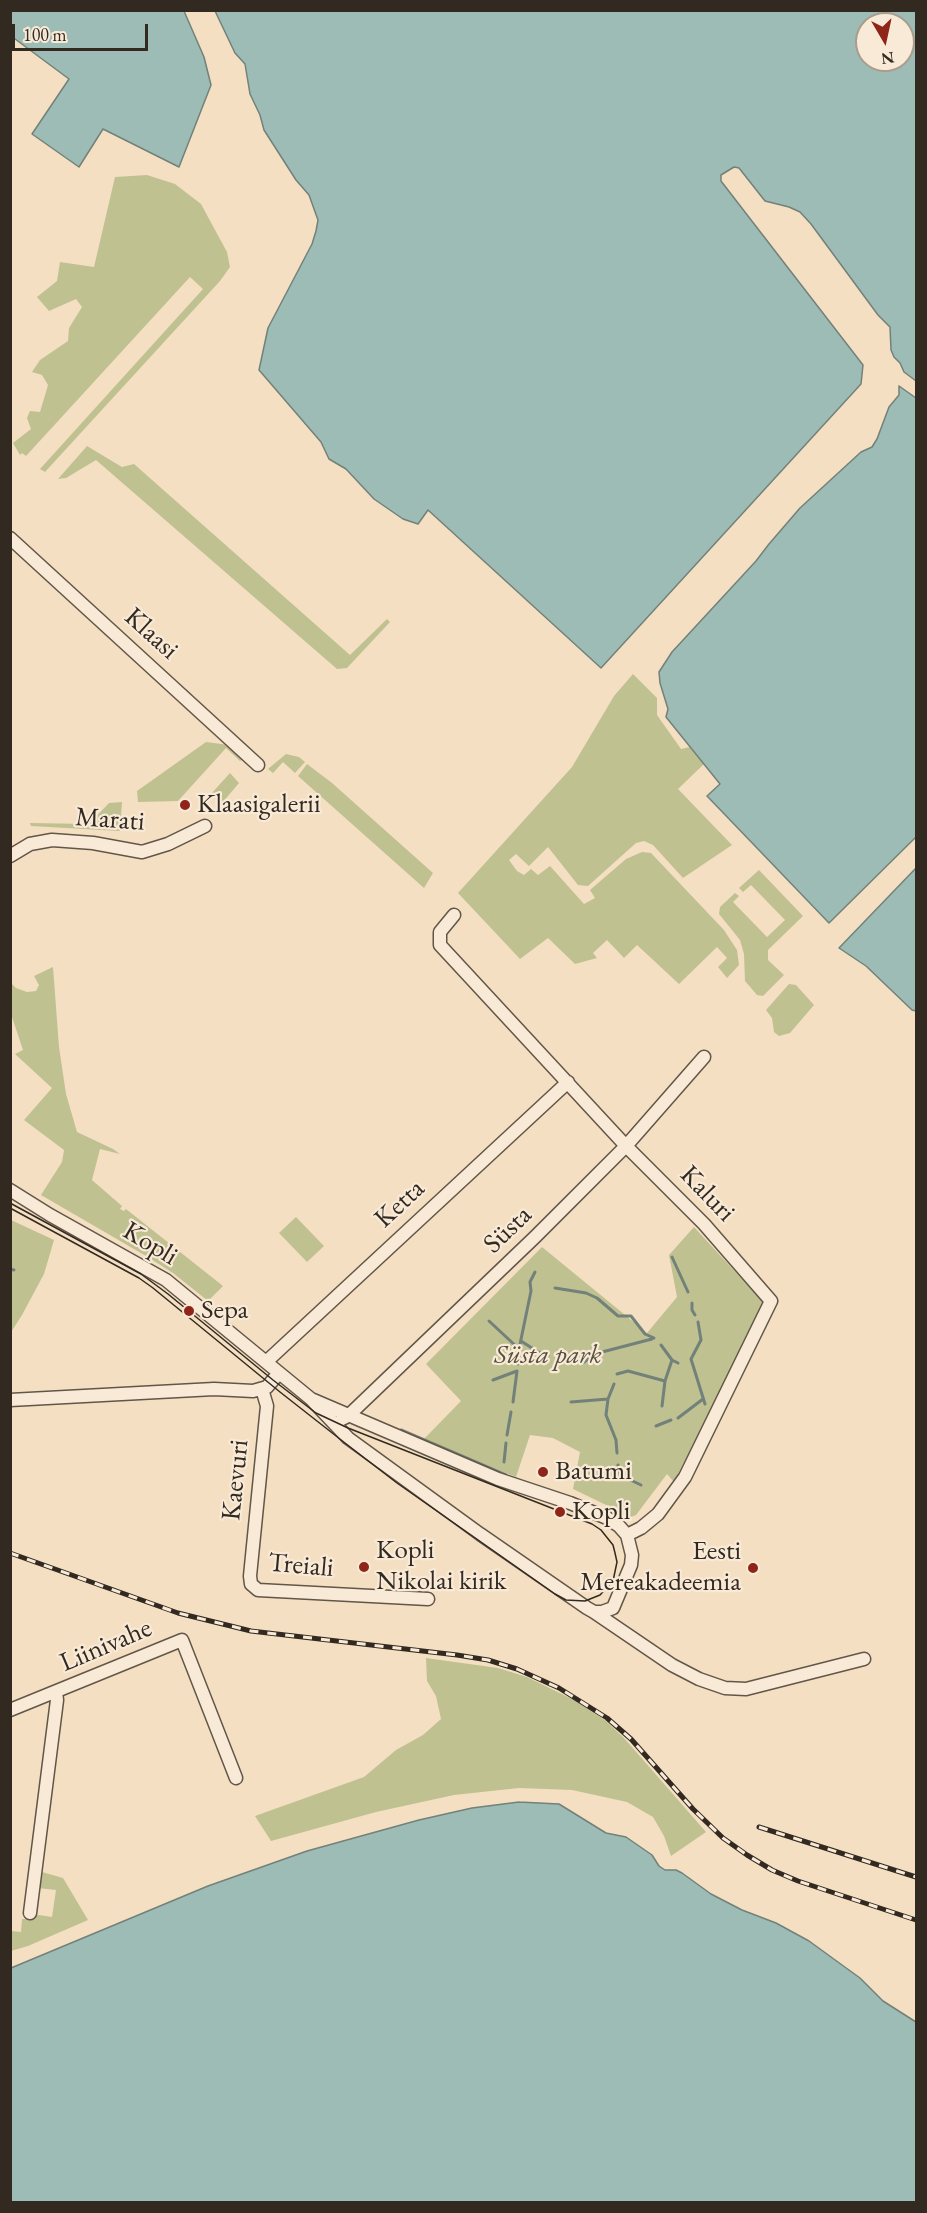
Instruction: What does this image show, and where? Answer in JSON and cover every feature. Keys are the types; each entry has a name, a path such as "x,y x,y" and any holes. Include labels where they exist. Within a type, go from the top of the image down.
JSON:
{"street":[{"name":"Klaasi","path":"10,538 258,765"},
{"name":"Marati","path":"10,856 30,844 52,840 93,843 142,852 168,844 205,826"},
{"name":"Kaluri","path":"454,915 440,932 440,945 626,1146 704,1224 771,1301 685,1477 658,1514 627,1535"},
{"name":"Süsta","path":"336,1426 338,1420 348,1416 535,1237 626,1146 704,1057"},
{"name":"Ketta","path":"266,1362 567,1082"},
{"name":"Kopli","path":"10,1190 166,1280 311,1399 348,1438 405,1481 642,1645"},
{"path":"10,1400 169,1391 262,1389 267,1387 279,1373"},
{"name":"Kaevuri","path":"250,1576 267,1406 262,1389"},
{"name":"Kopli","path":"311,1399 498,1479 607,1518 627,1535"},
{"path":"627,1535 632,1555 631,1565 616,1612 621,1623 642,1645 672,1665 699,1679 725,1688 746,1689 864,1659"},
{"name":"Treiali","path":"250,1576 251,1584 258,1590 428,1599"},
{"path":"594,1612 608,1611 618,1600"},
{"name":"Liinivahe","path":"10,1710 182,1640 236,1778"},
{"path":"30,1913 57,1700 56,1692"}],"green space":[{"path":"147,175 175,184 201,204 227,252 230,267 220,281 45,472 40,469 203,289 190,277 26,456 22,453 20,455 13,443 31,429 27,418 30,411 40,412 48,385 42,375 32,372 40,360 68,341 69,328 82,307 76,299 49,311 37,297 57,281 60,262 94,267 115,177"},
{"path":"87,446 122,467 134,464 350,655 387,619 390,622 347,668 337,669 96,460 66,478 58,479"},
{"path":"633,674 657,698 657,715 681,749 690,747 704,764 678,789 732,845 683,878 653,845 644,841 636,843 588,886 578,885 548,847 529,866 516,854 509,860 517,871 524,875 531,869 538,875 550,866 584,904 595,898 590,890 626,859 642,852 651,853 724,930 737,950 739,965 727,978 718,967 727,958 717,947 679,984 637,945 624,958 607,940 593,953 597,958 575,964 548,938 520,959 458,893 572,767 614,696"},
{"path":"206,742 229,745 244,758 240,761 226,748 178,801 138,802 137,791"},
{"path":"286,754 299,757 305,762 295,773 283,762 273,773 268,769"},
{"path":"307,764 332,783 433,873 424,888 298,776"},
{"path":"230,773 239,783 222,803 211,794"},
{"path":"122,802 120,831 31,826 30,823 89,824 109,803"},
{"path":"759,870 803,916 768,950 768,960 784,975 763,996 757,995 745,981 744,954 740,940 719,914 720,907 735,893 739,896 733,902 767,937 785,920 751,885 743,892 739,888"},
{"path":"53,967 59,1047 66,1094 77,1132 120,1154 100,1149 92,1180 122,1206 120,1209 124,1211 126,1209 223,1286 208,1301 173,1273 41,1195 62,1162 64,1150 24,1120 52,1088 15,1054 23,1050 11,1014 11,983 16,988 27,992 36,991 39,985 34,976"},
{"path":"789,984 796,985 814,1005 790,1033 779,1036 774,1032 772,1018 766,1010"},
{"path":"296,1217 324,1246 307,1262 279,1233"},
{"path":"11,1220 54,1240 44,1274 11,1332"},
{"name":"Süsta park","path":"694,1227 764,1303 674,1482 667,1474 636,1515 631,1517 573,1489 580,1452 553,1438 530,1435 516,1477 423,1440 461,1401 426,1364 542,1247 647,1333 677,1297 669,1255"},
{"path":"426,1658 498,1668 527,1677 576,1701 606,1721 624,1738 706,1832 671,1856 664,1836 653,1817 627,1802 572,1790 519,1788 454,1795 376,1812 271,1841 255,1816 364,1777 396,1750 423,1735 441,1719 436,1696 427,1681"},
{"path":"42,1872 63,1878 88,1920 11,1951 11,1931 21,1932 22,1919 25,1919 26,1913 52,1917 56,1890 38,1888 39,1874"}],"water":[{"path":"11,10 184,11 204,57 211,85 179,167 103,129 79,167 32,134 69,79 11,36"},
{"path":"215,11 916,11 916,381 904,372 894,357 891,350 890,327 878,315 800,212 765,201 739,168 734,167 721,175 721,181 863,365 861,384 601,668 428,510 418,524 403,519 374,499 346,469 329,459 321,442 259,370 268,328 312,244 318,220 309,195 296,180 264,130 250,94 245,64 235,53"},
{"path":"899,386 916,398 916,837 829,923 707,796 720,784 666,717 668,709 659,672 672,652 756,561 800,508 861,452 872,447 889,407 899,395"},
{"path":"916,868 916,1011 912,1010 866,966 839,948"},
{"path":"519,1802 559,1804 606,1833 626,1837 652,1855 659,1866 665,1870 676,1870 711,1894 742,1910 776,1923 809,1941 860,1978 883,2001 916,2022 916,2202 11,2202 11,1968 208,1886 307,1851 419,1820 472,1808"}],"waterway":[{"path":"672,1257 688,1292"},
{"path":"10,1269 14,1270"},
{"path":"518,1364 531,1291 530,1282 535,1272"},
{"path":"555,1288 586,1293 597,1298 618,1316 631,1316 645,1334 654,1338"},
{"path":"692,1303 695,1315"},
{"path":"489,1321 518,1348"},
{"path":"698,1322 701,1340 691,1359 705,1404"},
{"path":"602,1352 652,1339"},
{"path":"521,1341 548,1356"},
{"path":"661,1345 672,1360 678,1363"},
{"path":"584,1362 594,1355"},
{"path":"662,1406 665,1381 672,1360"},
{"path":"493,1380 517,1371 513,1402"},
{"path":"617,1374 628,1371 665,1381"},
{"path":"614,1384 608,1399 606,1415 616,1440 617,1453"},
{"path":"571,1402 608,1399"},
{"path":"678,1418 703,1399"},
{"path":"507,1435 511,1412"},
{"path":"656,1426 671,1420"},
{"path":"401,1430 506,1475"},
{"path":"504,1462 506,1443"},
{"path":"618,1465 620,1475 641,1485"}],"tram line":[{"path":"10,1203 141,1274 316,1413 348,1428 592,1524 601,1530 613,1545 617,1562 613,1581 600,1595 585,1601 566,1600 555,1594 397,1483 139,1278 10,1208"}],"railway":[{"path":"10,1553 178,1613 251,1631 457,1655 488,1660 517,1669 559,1688 607,1718 631,1739 693,1809 723,1838 747,1855 772,1870 798,1881 916,1920"},
{"path":"759,1827 916,1877"}],"place":[{"name":"Klaasigalerii","path":"185,805"},
{"name":"Sepa","path":"189,1311"},
{"name":"Batumi","path":"543,1472"},
{"name":"Kopli","path":"560,1512"},
{"name":"Kopli Nikolai kirik","path":"364,1567"},
{"name":"Eesti Mereakadeemia","path":"753,1568"}]}
